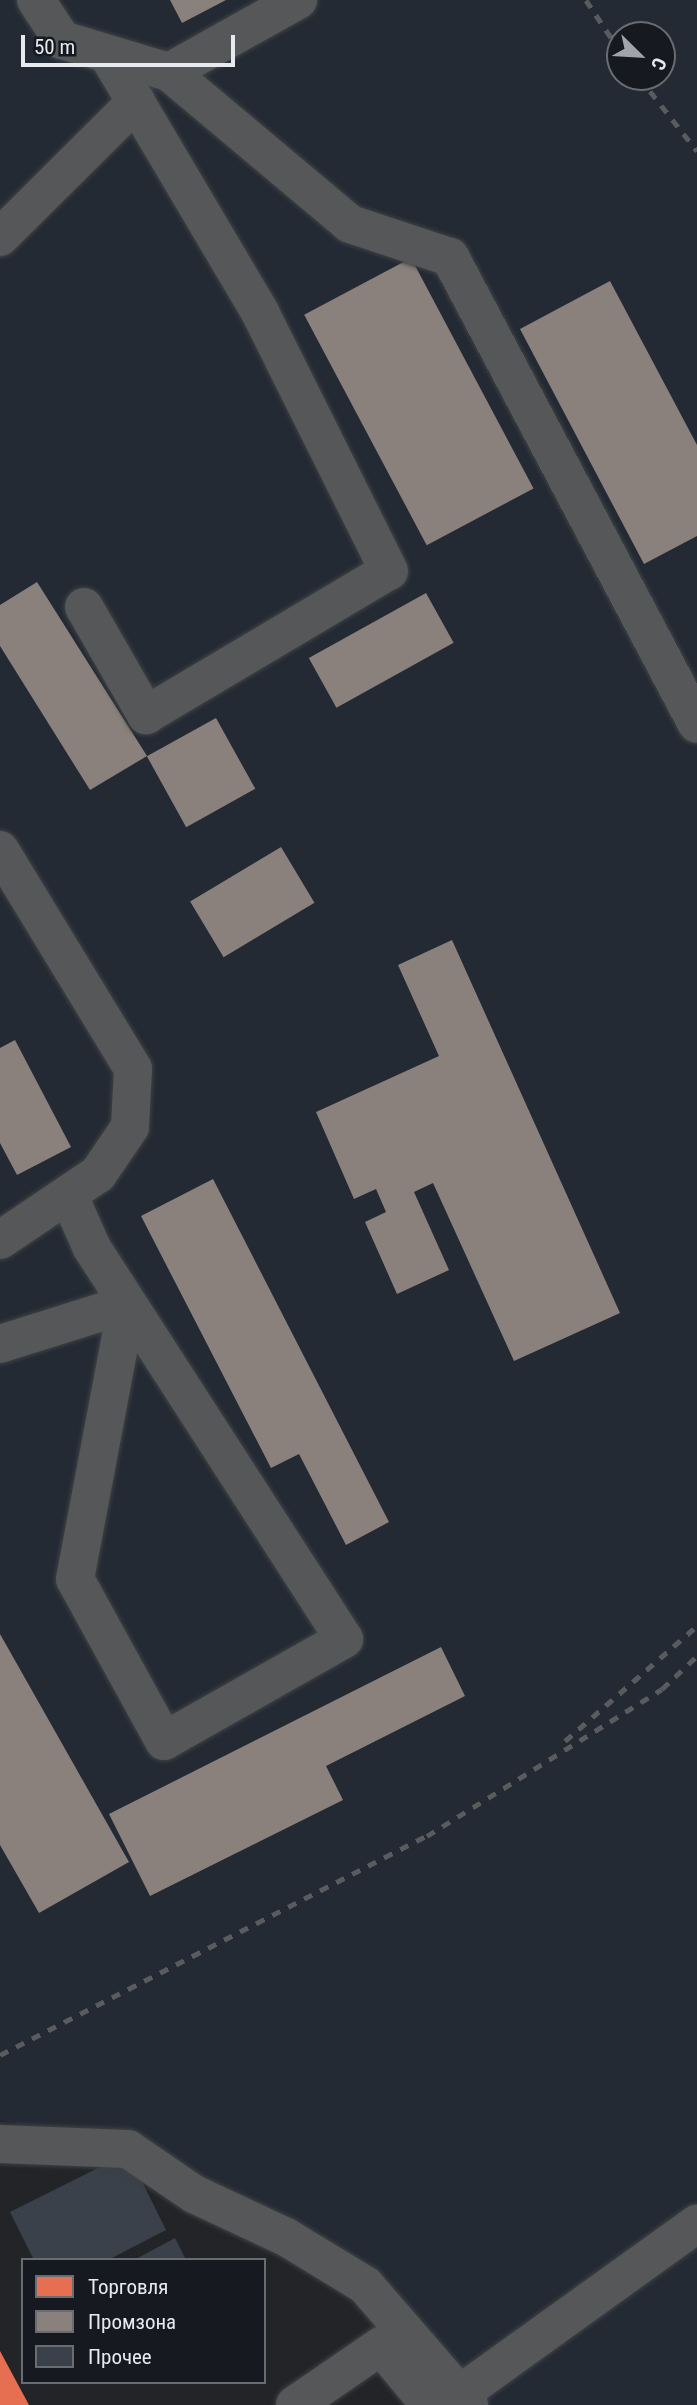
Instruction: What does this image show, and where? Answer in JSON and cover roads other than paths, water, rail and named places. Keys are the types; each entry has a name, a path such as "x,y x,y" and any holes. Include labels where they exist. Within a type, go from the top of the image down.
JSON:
{"lane":[{"path":"36,0 62,40 110,58 169,72 350,224 450,257 697,724"},
{"path":"169,72 298,0"},
{"path":"84,607 146,715 389,571 260,312 110,58"},
{"path":"0,237 136,102"},
{"path":"0,1240 98,1174 130,1127 133,1069 1,852"},
{"path":"69,1196 91,1246 127,1304 344,1639 164,1741 75,1579 127,1304"},
{"path":"0,1344 127,1304"},
{"path":"0,2144 128,2149 194,2193 365,2285 453,2401"},
{"path":"453,2401 697,2224"},
{"path":"295,2405 381,2346 453,2401"}],"railway":[{"path":"586,0 606,30"},
{"path":"650,91 697,151"},
{"path":"565,1741 697,1626"},
{"path":"0,2055 427,1836 662,1689 697,1656"}]}
